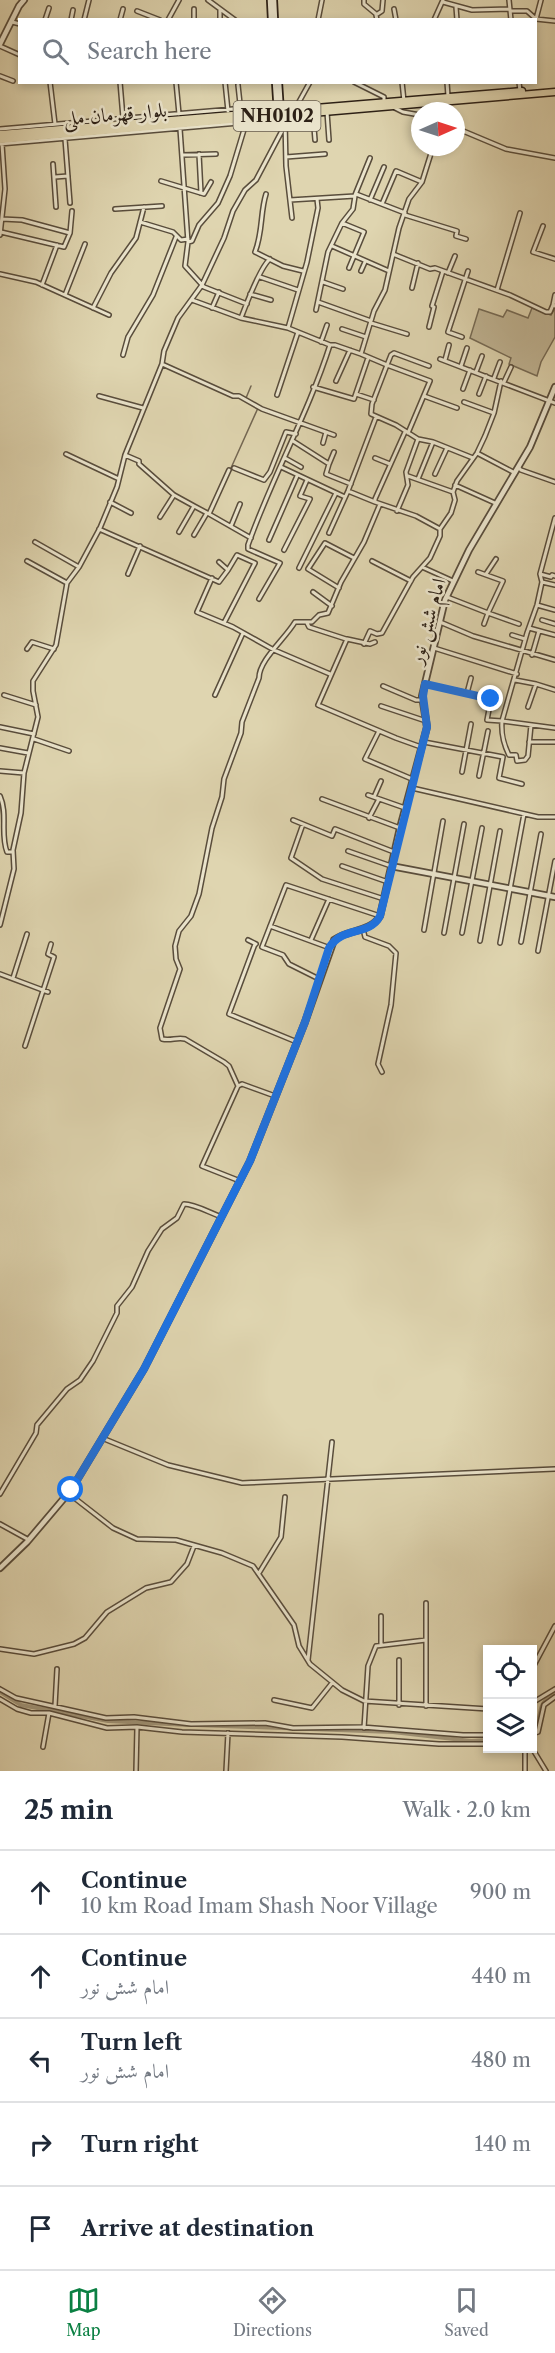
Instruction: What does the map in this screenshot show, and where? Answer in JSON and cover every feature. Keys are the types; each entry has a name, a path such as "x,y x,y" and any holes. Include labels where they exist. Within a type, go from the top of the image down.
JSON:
{"highway":[{"name":"بلوار قهرمان ملی","path":"1,143 228,115 246,121 281,115 295,109 384,102 404,103 555,90"},
{"name":"بلوار قهرمان ملی","path":"0,134 241,114 281,115 327,112 393,106 448,96 520,94"}],"street":[{"path":"18,54 0,45 2,35 24,0"},
{"path":"84,18 89,0"},
{"path":"169,18 178,0"},
{"path":"208,0 232,18"},
{"path":"272,0 273,18"},
{"path":"318,18 322,0"},
{"path":"364,0 377,18"},
{"path":"376,15 382,10 383,0"},
{"path":"509,0 511,18"},
{"path":"536,18 541,0"},
{"path":"435,18 443,1 456,7 472,10 527,10 535,18"},
{"path":"456,7 457,18"},
{"path":"46,18 49,8"},
{"path":"121,18 123,9"},
{"path":"194,9 194,18"},
{"path":"394,9 396,18"},
{"path":"71,18 73,10"},
{"path":"220,10 220,18"},
{"path":"137,11 155,18"},
{"path":"537,19 555,21"},
{"path":"12,22 18,24"},
{"path":"0,76 13,81"},
{"path":"50,84 55,124"},
{"path":"120,84 123,118"},
{"path":"177,84 179,114"},
{"path":"0,129 179,114 228,115 225,84"},
{"path":"277,84 284,127 292,218"},
{"path":"295,109 309,84"},
{"path":"358,84 384,97 384,102"},
{"path":"402,84 404,103"},
{"path":"447,84 448,96"},
{"path":"519,84 520,94"},
{"path":"238,85 241,114"},
{"path":"393,106 411,113"},
{"path":"327,112 329,140"},
{"path":"313,113 315,140"},
{"path":"72,211 70,233 65,247 0,234 5,189 1,143 180,129 246,121 230,176 218,203 199,225 192,241 176,237 173,232 140,222"},
{"path":"0,925 14,869 13,852 21,813 24,773 38,717 33,681 54,649 67,583 79,567 99,529 178,318 202,285 224,238 233,211 245,190 256,180 284,127"},
{"path":"180,129 188,241 185,266 202,285 247,304"},
{"path":"465,132 506,149 555,158"},
{"path":"65,139 70,203"},
{"path":"182,154 216,154"},
{"path":"199,154 201,193"},
{"path":"286,157 325,154"},
{"path":"361,354 371,322 385,290 399,228 409,199 422,182 430,156"},
{"path":"316,310 328,252 342,223 353,209 370,158"},
{"path":"54,164 56,207"},
{"path":"370,200 384,167"},
{"path":"382,204 396,171 422,182"},
{"path":"54,177 68,176"},
{"path":"161,181 201,193 206,193 211,182"},
{"path":"266,194 261,211 262,231 255,252 303,271"},
{"path":"290,200 356,195 457,231 456,236 466,239"},
{"path":"288,328 314,228 317,199"},
{"path":"115,210 162,206"},
{"path":"93,308 111,273 136,238 144,207"},
{"path":"497,290 520,213"},
{"path":"2,219 22,220 70,233"},
{"path":"342,223 364,232 349,268"},
{"path":"543,226 533,252 555,260"},
{"path":"123,356 128,337 153,295 176,237"},
{"path":"65,295 85,244"},
{"path":"42,285 57,245"},
{"path":"332,246 389,271"},
{"path":"393,254 430,269 435,268 497,290 546,312 550,312 554,305 555,295"},
{"path":"448,273 455,256"},
{"path":"241,318 265,263 270,259"},
{"path":"361,271 366,262"},
{"path":"412,288 418,263"},
{"path":"429,327 434,308 432,306 443,271"},
{"path":"462,337 448,332 468,271"},
{"path":"0,274 42,285 109,315"},
{"path":"260,277 298,290"},
{"path":"323,282 343,289"},
{"path":"212,308 219,292"},
{"path":"250,294 271,300"},
{"path":"192,300 241,318 288,328 430,381 375,499 377,503 364,542 332,606 328,612 319,615 307,624"},
{"path":"318,302 407,334"},
{"path":"321,342 327,325"},
{"path":"342,329 366,337"},
{"path":"277,395 298,332"},
{"path":"259,599 280,563 248,549 251,538 272,484 296,434 330,345"},
{"path":"445,360 449,345"},
{"path":"461,366 467,348"},
{"path":"336,381 350,350"},
{"path":"429,366 394,353 391,355 371,414 396,425 418,439 433,442 473,459"},
{"path":"476,372 482,356"},
{"path":"313,387 354,399 368,358"},
{"path":"440,358 552,402"},
{"path":"494,378 500,362"},
{"path":"162,364 233,396 239,396 262,409 334,435"},
{"path":"364,644 370,631 377,634 382,633 440,536 440,529 451,513 455,500 453,492 477,453 494,413 503,382 511,367"},
{"path":"463,389 470,370"},
{"path":"479,394 486,376"},
{"name":"امام شش نور","path":"380,916 422,744 426,721 423,700 425,684 447,597 453,581 495,504 530,447 552,402 555,387"},
{"path":"356,394 374,400"},
{"path":"99,396 143,408"},
{"path":"424,396 457,408"},
{"path":"464,402 494,413"},
{"path":"329,534 376,417"},
{"path":"194,536 232,469 264,480 270,472 286,432 296,434"},
{"path":"323,443 326,432"},
{"path":"397,511 408,485 406,472 418,439"},
{"path":"293,441 329,464"},
{"path":"417,479 433,442"},
{"path":"435,474 447,448"},
{"path":"334,452 326,474 351,484"},
{"path":"477,453 515,473"},
{"path":"66,454 119,479"},
{"path":"126,455 139,461 139,464 174,495 251,538"},
{"path":"285,458 301,467"},
{"path":"375,458 390,464"},
{"path":"281,467 345,498"},
{"path":"518,467 521,471 555,482"},
{"path":"269,540 297,476"},
{"path":"408,476 453,492"},
{"path":"284,550 310,499 300,496 307,480"},
{"path":"456,485 495,504"},
{"path":"348,491 367,501 416,516 440,529"},
{"path":"299,568 336,493"},
{"path":"160,517 174,495"},
{"path":"110,502 131,513"},
{"path":"231,526 240,504"},
{"path":"179,532 194,506"},
{"path":"531,725 528,756 525,760 517,761 516,755 509,756 500,732 525,639 537,605 542,582 540,574 553,537 555,518"},
{"path":"99,529 221,581 237,555 255,562 224,623"},
{"path":"35,542 79,567"},
{"path":"339,588 308,569 324,543 354,558"},
{"path":"128,574 140,546"},
{"path":"486,574 496,559"},
{"path":"27,561 67,583"},
{"path":"372,561 411,581"},
{"path":"219,562 228,570"},
{"path":"422,567 453,581"},
{"path":"478,572 502,581 484,624"},
{"path":"540,574 555,576"},
{"path":"212,578 198,612 274,650 330,674"},
{"path":"542,582 555,585"},
{"path":"313,592 332,606"},
{"path":"447,597 519,624"},
{"path":"537,605 555,610"},
{"path":"542,620 555,624"},
{"path":"240,1181 202,1166 238,1086 229,1066 185,1039 168,1041 162,1039 160,1028 180,969 176,959 178,931 191,916 199,894 212,828 222,797 224,779 263,662 295,622 364,644 375,642"},
{"path":"439,622 532,655 555,660"},
{"path":"529,627 555,635"},
{"path":"532,655 539,631"},
{"path":"215,695 243,633"},
{"path":"512,635 525,639"},
{"path":"347,639 339,662 330,674 318,705 379,730 422,744 503,757 499,778 522,784"},
{"path":"27,649 32,642 54,649"},
{"path":"434,648 517,674"},
{"path":"467,693 471,678"},
{"path":"515,680 555,690"},
{"path":"425,684 493,700 487,720 555,728"},
{"path":"528,707 536,684"},
{"path":"383,686 416,700 423,700"},
{"path":"4,695 36,705"},
{"path":"381,706 426,721"},
{"path":"462,772 471,724"},
{"path":"0,727 34,736 69,752"},
{"path":"379,730 365,759 412,779"},
{"path":"479,776 488,731"},
{"path":"529,742 555,742"},
{"path":"0,748 28,753"},
{"path":"0,771 24,773"},
{"path":"374,797 381,781"},
{"path":"410,788 538,817 555,817"},
{"path":"368,795 405,808"},
{"path":"0,796 5,822 5,846 7,852 13,852"},
{"path":"322,799 400,828"},
{"path":"369,818 379,799"},
{"path":"500,943 524,814"},
{"path":"293,820 332,836 335,829 394,852"},
{"path":"424,930 443,821"},
{"path":"303,824 291,858 322,879 384,898"},
{"path":"444,933 464,824"},
{"path":"462,933 483,828"},
{"path":"480,941 500,831"},
{"path":"521,942 541,834"},
{"path":"348,851 391,866 555,897"},
{"path":"538,951 555,861"},
{"path":"342,866 388,882"},
{"path":"0,1568 29,1540 68,1493 144,1369 240,1181 277,1095 334,940 340,935 372,925 380,916 286,885 262,947"},
{"path":"311,940 329,899"},
{"path":"270,926 330,948"},
{"path":"363,929 365,937 389,946 396,953 391,1005 378,1064 382,1072"},
{"path":"12,979 27,934"},
{"path":"248,940 283,955 289,964 319,979"},
{"path":"25,1046 46,991 54,957 48,954 51,944"},
{"path":"255,944 229,1014 297,1042"},
{"path":"0,974 46,991"},
{"path":"238,1086 242,1084 277,1095"},
{"path":"0,1494 36,1433 37,1425 67,1389 80,1380 93,1361 117,1313 117,1306 132,1287 148,1251 162,1229 177,1218 184,1204 188,1203 222,1217"},
{"path":"102,1438 168,1465 242,1483 555,1469"},
{"path":"308,1661 332,1442"},
{"path":"68,1493 113,1528 137,1539 177,1540 222,1553 253,1566 274,1600 294,1625 299,1646 308,1661 332,1683 364,1701 426,1707 483,1709"},
{"path":"259,1573 281,1538 285,1497"},
{"path":"0,1524 29,1540"},
{"path":"0,1649 34,1654 74,1644 85,1638 107,1612 146,1588 171,1582 187,1564 194,1546"},
{"path":"426,1603 426,1707"},
{"path":"381,1616 381,1644"},
{"path":"537,1660 555,1626"},
{"path":"364,1728 368,1666 376,1646 426,1640"},
{"path":"399,1660 399,1705"},
{"path":"55,1706 57,1669"},
{"path":"274,1700 312,1708 332,1683"},
{"path":"0,1689 16,1698 106,1718 134,1717 191,1724 265,1723 293,1728 364,1728 463,1736 483,1735"},
{"path":"537,1700 555,1689"},
{"path":"537,1732 541,1726 544,1705 555,1697"},
{"path":"0,1699 24,1711 49,1713 107,1728 137,1727 182,1732 483,1744"},
{"path":"43,1747 49,1713"},
{"path":"136,1771 137,1727"},
{"path":"226,1771 228,1733"},
{"path":"525,1753 525,1771"},
{"path":"535,1753 546,1771"}],"shaded area":[{"path":"532,308 551,315 555,308 555,337 541,362 537,376 509,364 511,358 470,338 479,309 503,317 507,310 528,318"}],"waterway":[{"path":"246,398 251,386"},
{"path":"231,468 258,408"},
{"path":"0,1692 21,1705 108,1721 189,1725"},
{"path":"537,1722 544,1702 555,1694"},
{"path":"196,1725 393,1732 471,1741 483,1740"}],"route":[{"path":"71,1490 144,1369 250,1161 305,1022 329,948 340,935 372,925 380,916 400,828 427,727 423,696 425,684 491,699"}]}
